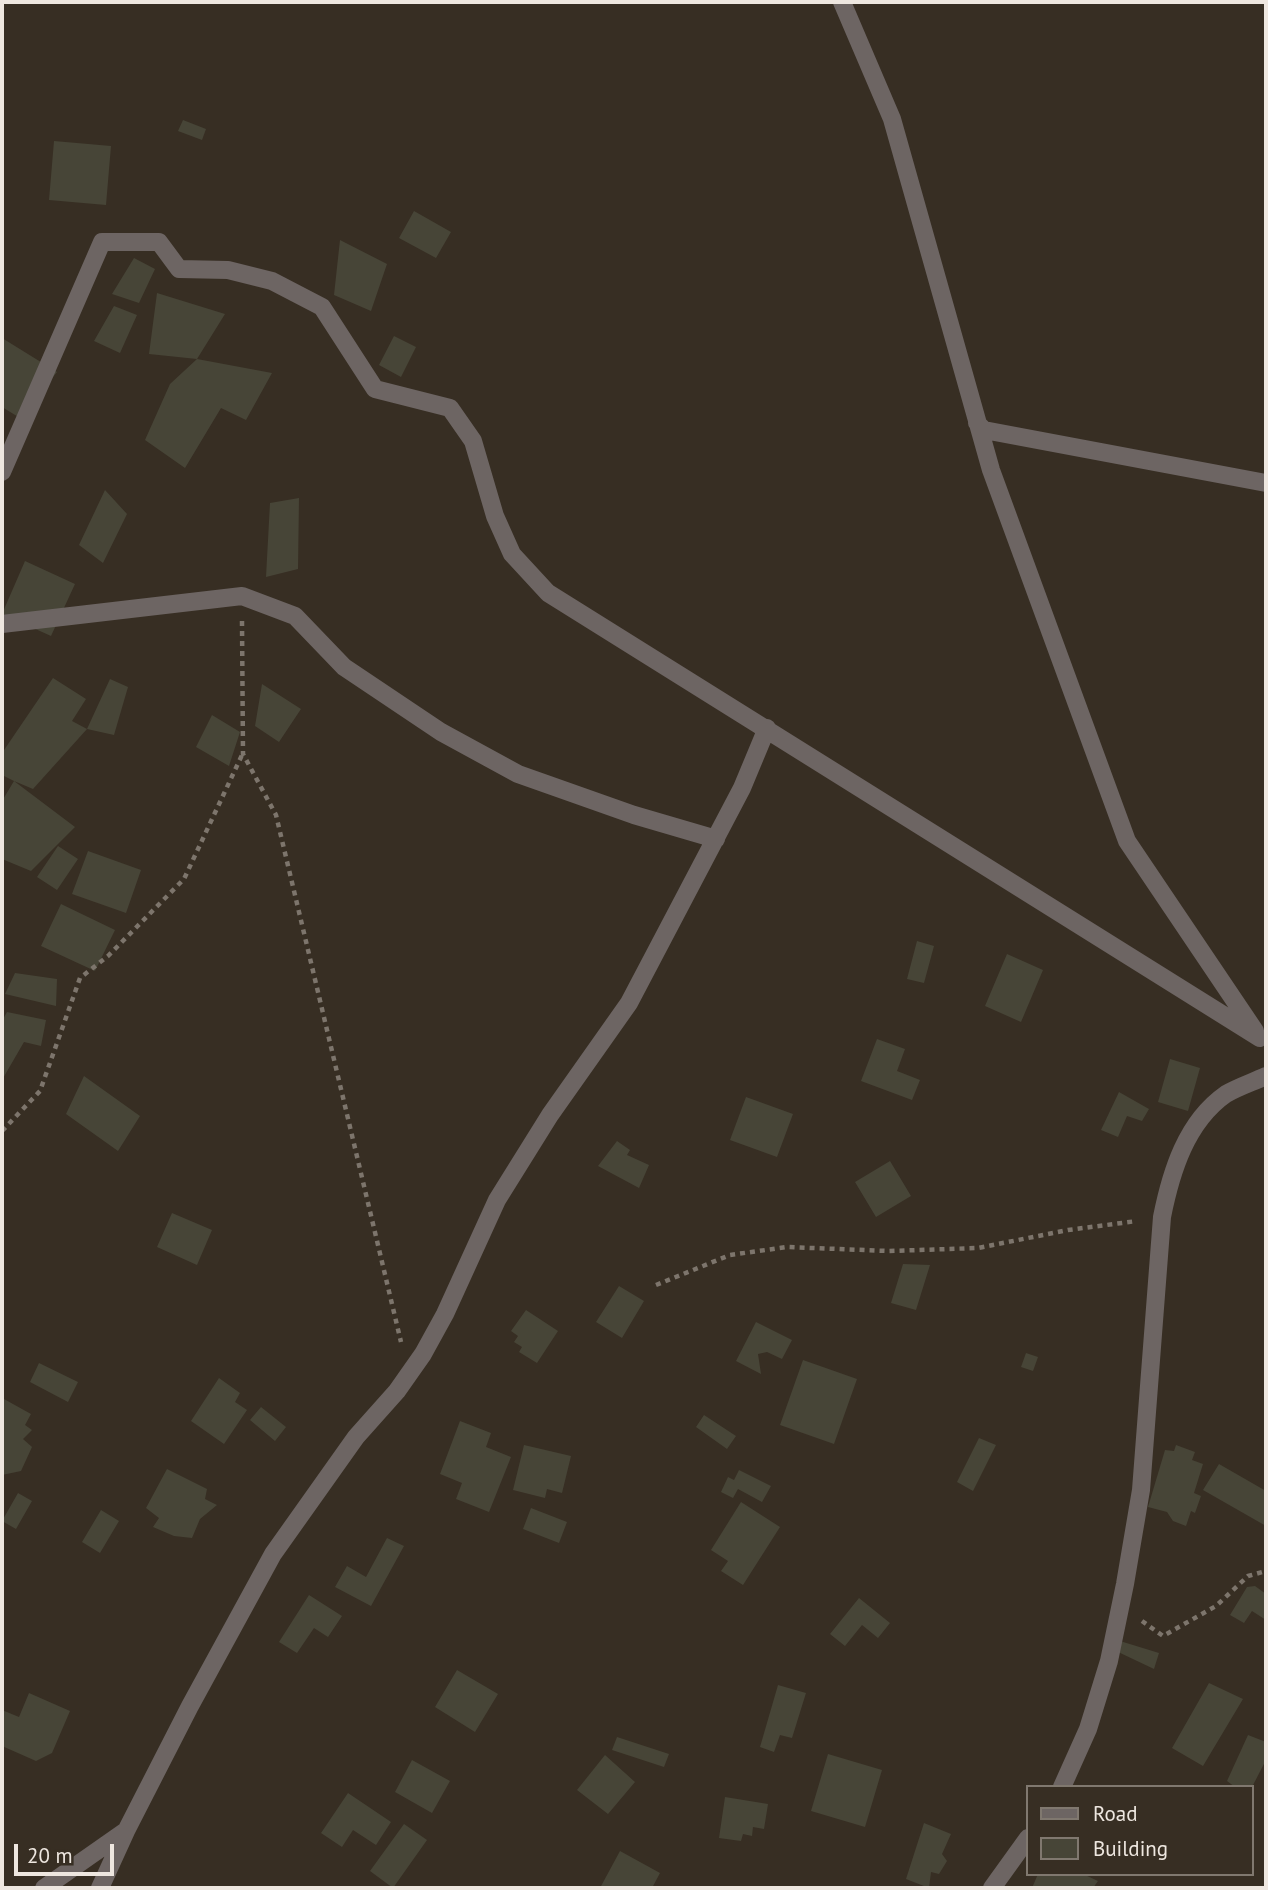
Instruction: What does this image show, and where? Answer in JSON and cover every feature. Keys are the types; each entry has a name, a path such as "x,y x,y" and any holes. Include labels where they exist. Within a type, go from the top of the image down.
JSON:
{"street":[{"path":"842,2 892,120 991,470 1127,841 1263,1042"},
{"path":"2,472 102,242 159,242 179,269 228,270 272,281 322,307 375,389 450,408 473,440 495,516 512,554 548,593 618,639 767,728 1263,1042"},
{"path":"977,423 984,430 1266,483"},
{"path":"2,624 242,596 295,616 344,667 441,732 518,774 634,815 716,839"},
{"path":"100,1888 125,1831 273,1555 356,1437 423,1354 445,1314 498,1200 550,1115 629,1003 742,788 767,728"},
{"path":"1063,1785 1088,1729 1109,1661 1125,1584 1141,1490 1162,1217 1168,1185 1195,1124 1226,1095 1266,1076"},
{"path":"44,1888 125,1831"},
{"path":"992,1888 1026,1841"}],"path":[{"path":"2,1131 40,1091 80,978 108,956 184,879 243,754 242,596"},
{"path":"243,754 276,815 409,1374"},
{"path":"656,1285 730,1255 787,1247 889,1251 978,1248 1068,1230 1162,1217"},
{"path":"1134,1615 1163,1636 1216,1606 1248,1576 1266,1571"}],"building":[{"path":"183,120 206,129 202,140 178,131"},
{"path":"54,141 111,146 106,205 49,200"},
{"path":"414,211 451,232 436,258 399,238"},
{"path":"340,240 387,264 371,311 334,295"},
{"path":"134,258 155,269 139,303 112,294"},
{"path":"157,293 225,314 197,359 149,354"},
{"path":"114,306 137,315 120,353 94,341"},
{"path":"394,336 416,347 401,377 379,365"},
{"path":"2,338 57,372 20,418 2,407"},
{"path":"197,359 272,373 246,420 221,408 185,468 145,440 170,384"},
{"path":"105,490 127,514 103,563 79,545"},
{"path":"299,498 298,569 266,577 270,503"},
{"path":"25,561 75,584 51,636 2,614"},
{"path":"53,678 86,699 72,721 87,729 33,789 2,775 2,753"},
{"path":"110,679 128,687 114,735 87,729"},
{"path":"262,684 301,709 279,742 255,726"},
{"path":"212,715 240,732 229,766 196,747"},
{"path":"14,781 75,827 31,871 2,859 2,801"},
{"path":"58,846 78,859 57,890 37,877"},
{"path":"88,851 141,870 126,913 72,894"},
{"path":"61,904 115,930 95,971 41,946"},
{"path":"917,941 934,946 924,983 907,979"},
{"path":"1007,954 1043,970 1021,1022 985,1006"},
{"path":"15,973 57,979 56,1006 5,994"},
{"path":"7,1012 46,1020 41,1046 24,1042 2,1080 2,1021"},
{"path":"877,1039 905,1049 897,1071 920,1080 912,1100 861,1081"},
{"path":"1170,1059 1200,1068 1188,1111 1158,1102"},
{"path":"84,1076 140,1116 118,1151 66,1114"},
{"path":"1119,1092 1149,1109 1142,1121 1127,1116 1118,1137 1101,1130"},
{"path":"746,1097 793,1114 777,1157 730,1140"},
{"path":"617,1141 630,1150 627,1155 649,1165 639,1188 598,1166"},
{"path":"890,1161 911,1196 876,1217 855,1182"},
{"path":"172,1213 212,1230 197,1265 157,1247"},
{"path":"903,1264 930,1265 916,1310 891,1303"},
{"path":"619,1286 644,1301 622,1338 596,1322"},
{"path":"526,1310 558,1331 537,1363 519,1352 522,1347 514,1342 518,1336 511,1331"},
{"path":"756,1322 792,1340 782,1359 767,1352 758,1354 761,1374 736,1361"},
{"path":"1026,1353 1038,1357 1033,1371 1021,1367"},
{"path":"803,1360 857,1379 834,1444 780,1425"},
{"path":"39,1363 78,1382 68,1402 30,1382"},
{"path":"219,1378 240,1393 235,1402 247,1410 224,1444 191,1421"},
{"path":"4,1399 31,1414 25,1425 32,1430 23,1439 32,1447 21,1471 2,1475 2,1403"},
{"path":"261,1407 286,1427 275,1441 250,1420"},
{"path":"704,1415 736,1436 727,1449 696,1427"},
{"path":"460,1421 491,1433 486,1447 511,1457 489,1512 456,1499 462,1483 440,1474"},
{"path":"979,1438 996,1445 973,1491 957,1482"},
{"path":"524,1445 571,1456 562,1493 547,1489 545,1498 513,1490"},
{"path":"1176,1445 1195,1452 1192,1460 1203,1464 1194,1493 1201,1496 1195,1513 1191,1511 1186,1526 1173,1521 1167,1512 1148,1507 1165,1450 1174,1451"},
{"path":"1219,1464 1266,1491 1266,1526 1203,1490"},
{"path":"167,1469 207,1489 205,1499 217,1505 200,1519 192,1538 174,1536 153,1527 159,1518 146,1508"},
{"path":"739,1470 771,1486 762,1502 738,1489 733,1498 721,1492 728,1477 734,1480"},
{"path":"18,1493 32,1501 16,1529 2,1521"},
{"path":"741,1502 780,1527 743,1585 721,1571 728,1561 711,1550"},
{"path":"531,1508 567,1522 559,1543 523,1529"},
{"path":"101,1510 119,1521 100,1553 82,1542"},
{"path":"387,1538 404,1546 371,1606 335,1587 347,1566 366,1577"},
{"path":"1255,1586 1266,1594 1266,1620 1252,1611 1244,1623 1230,1615 1247,1587"},
{"path":"309,1595 342,1616 328,1637 314,1628 297,1653 279,1642"},
{"path":"859,1598 890,1623 878,1638 862,1625 845,1646 830,1634"},
{"path":"1120,1641 1159,1653 1154,1669 1116,1651"},
{"path":"457,1670 498,1694 475,1732 435,1707"},
{"path":"1209,1683 1243,1699 1203,1766 1172,1748"},
{"path":"778,1685 806,1693 792,1738 780,1735 774,1752 760,1747"},
{"path":"29,1693 70,1711 52,1753 36,1761 2,1746 2,1710 19,1717"},
{"path":"1248,1735 1266,1742 1266,1760 1253,1785 1232,1785 1227,1781"},
{"path":"617,1737 669,1754 664,1767 612,1750"},
{"path":"828,1754 882,1770 865,1827 811,1811"},
{"path":"605,1755 635,1782 608,1814 577,1790"},
{"path":"412,1760 450,1781 432,1813 395,1792"},
{"path":"348,1793 391,1822 376,1845 353,1830 342,1847 321,1833"},
{"path":"725,1797 768,1804 764,1829 753,1827 752,1836 743,1834 741,1841 719,1838"},
{"path":"924,1823 951,1834 942,1854 947,1861 939,1874 931,1872 929,1888 906,1879"},
{"path":"404,1824 427,1840 393,1888 370,1871"},
{"path":"620,1851 660,1873 652,1888 600,1888"},
{"path":"1037,1876 1087,1876 1098,1881 1093,1888 1032,1888"}]}
